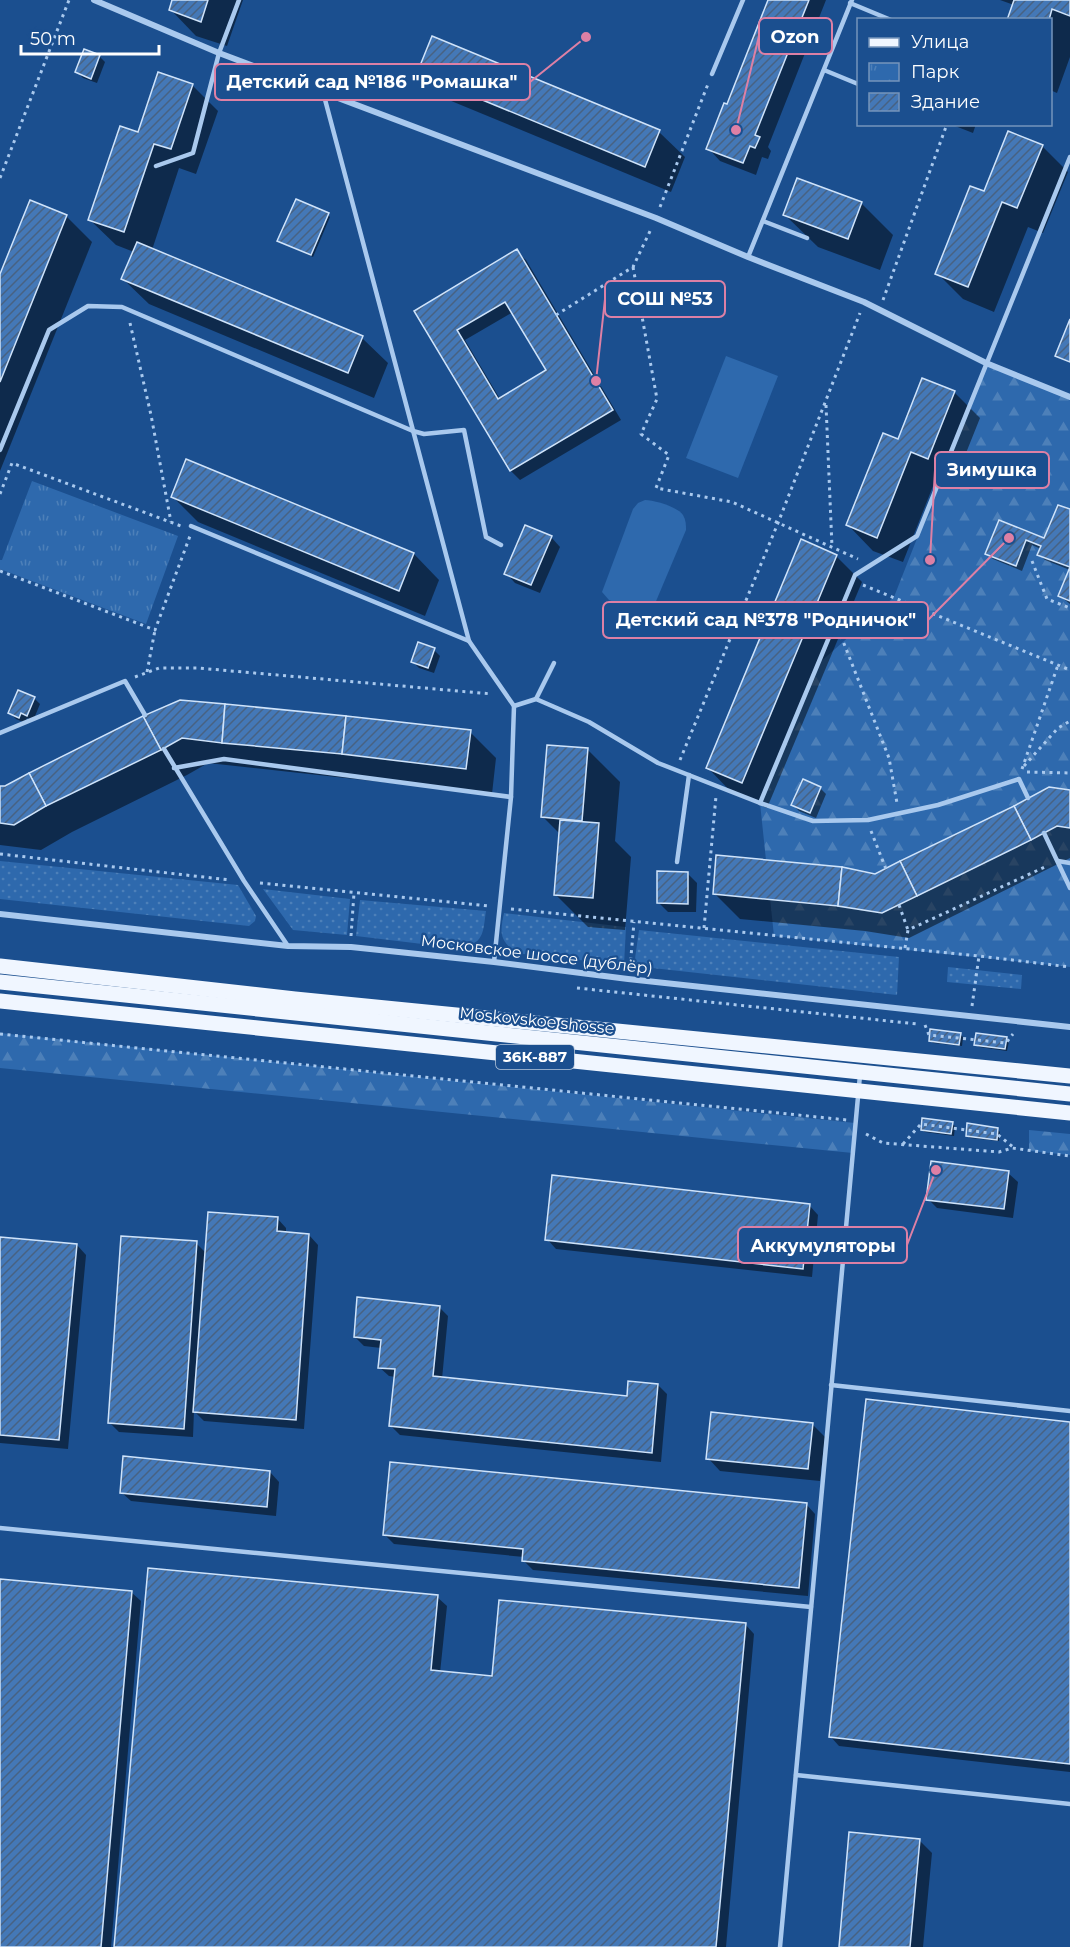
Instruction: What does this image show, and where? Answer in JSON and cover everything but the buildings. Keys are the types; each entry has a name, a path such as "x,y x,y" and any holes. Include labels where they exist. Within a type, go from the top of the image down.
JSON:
{"main road":[{"name":"Moskovskoe shosse","path":"0,966 318,1001 1070,1076"},
{"name":"Moskovskoe shosse","path":"0,982 1070,1094"},
{"name":"36К-887","path":"0,1001 1070,1113"}],"street":[{"path":"94,0 219,53 656,218 864,302 986,363 1070,397"},
{"name":"Московское шоссе (дублёр)","path":"0,914 288,946 351,947 494,962 628,979 1070,1027"}],"lane":[{"path":"156,166 194,153 219,53 239,0"},
{"path":"712,74 743,0"},
{"path":"748,257 851,2 887,18"},
{"path":"824,70 857,84"},
{"path":"323,92 469,642 514,706 511,797 494,962"},
{"path":"760,803 855,575 917,536 1070,157"},
{"path":"763,221 807,238"},
{"path":"0,450 49,330 88,306 122,307 424,435 464,430 486,537 501,545"},
{"path":"192,528 469,642"},
{"path":"536,699 554,663"},
{"path":"0,733 125,681 145,715"},
{"path":"514,706 536,699 589,722 658,763 760,803 813,820 867,820 898,814 938,805 1019,779 1028,798"},
{"path":"164,749 244,881 288,946"},
{"path":"174,768 224,759 511,797"},
{"path":"677,862 689,775"},
{"path":"1044,833 1070,888"},
{"path":"1058,861 1070,863"},
{"path":"780,1947 860,1072"},
{"path":"831,1385 1070,1412"},
{"path":"0,1528 811,1608"},
{"path":"796,1775 1070,1804"}],"path":[{"path":"0,178 69,0"},
{"path":"556,315 633,267 656,218 712,74"},
{"path":"880,310 946,126"},
{"path":"633,267 657,399 641,434 669,455 656,488 732,502 871,565"},
{"path":"676,770 778,523 864,302"},
{"path":"127,309 151,415 171,523"},
{"path":"825,402 832,547"},
{"path":"0,494 12,462 182,527"},
{"path":"147,673 155,630 192,528"},
{"path":"1032,561 1047,598 1070,608"},
{"path":"0,571 155,630"},
{"path":"853,581 1070,670"},
{"path":"836,622 890,758 898,814"},
{"path":"1019,779 1058,665"},
{"path":"125,681 159,669 198,668 506,696"},
{"path":"1023,767 1058,728 1070,721"},
{"path":"704,928 717,786"},
{"path":"867,820 886,868"},
{"path":"0,854 354,893 905,948 1070,968"},
{"path":"908,930 1058,861"},
{"path":"351,947 354,893"},
{"path":"899,905 908,930 905,948"},
{"path":"627,993 634,922"},
{"path":"971,1015 979,956"},
{"path":"577,988 907,1024"},
{"path":"925,1025 929,1035 1006,1043 1012,1034"},
{"path":"0,1034 855,1123 869,1137 883,1143 999,1152 1015,1149 1070,1156"},
{"path":"903,1144 921,1124 997,1134 1015,1149"}],"green space":[{"path":"726,356 778,376 738,478 686,458"},
{"path":"986,363 1070,397 1070,967 774,936 760,803 818,664 894,597"},
{"path":"32,481 178,536 146,624 0,569 0,560 2,560"},
{"path":"645,500 666,504 676,509 685,519 686,530 654,606 649,612 643,613 609,600 602,592 633,509"},
{"path":"0,861 238,885 256,916 255,921 249,926 0,899"},
{"path":"263,889 350,899 347,935 293,930"},
{"path":"360,900 486,911 482,934 476,942 464,949 356,936"},
{"path":"504,913 626,927 624,965 515,953 503,939"},
{"path":"639,930 899,957 897,995 634,966"},
{"path":"948,967 1022,975 1021,989 947,982"},
{"path":"0,1033 855,1123 853,1153 0,1068"},
{"path":"1029,1130 1070,1134 1070,1155 1029,1151"}],"place":[{"name":"Детский сад №186 \"Ромашка\"","path":"586,37"},
{"name":"Ozon","path":"736,130"},
{"name":"СОШ №53","path":"596,381"},
{"name":"Детский сад №378 \"Родничок\"","path":"1009,538"},
{"name":"Зимушка","path":"930,560"},
{"name":"Аккумуляторы","path":"936,1170"}]}
